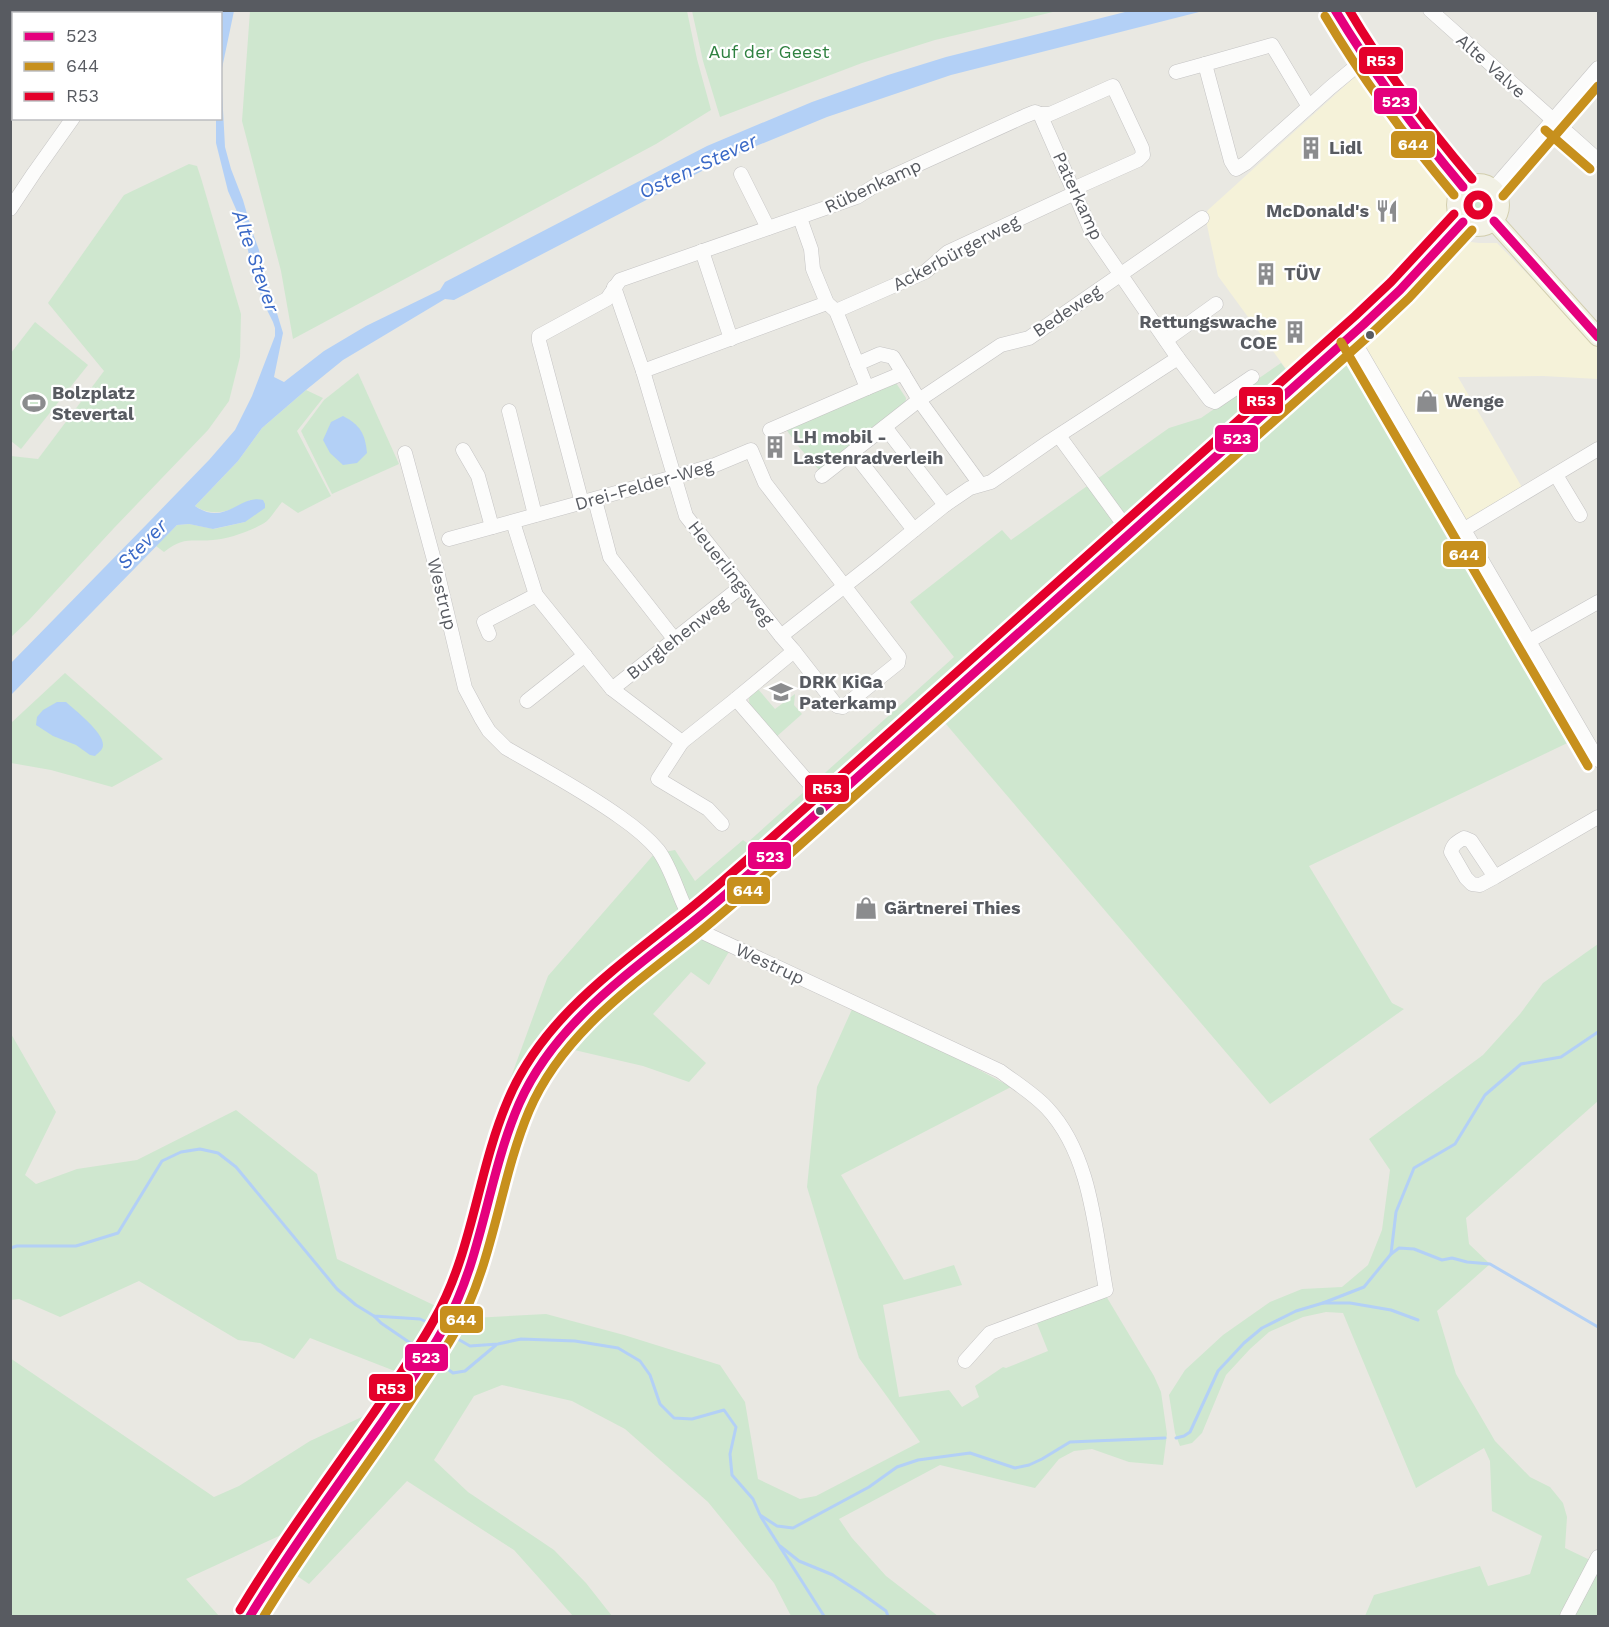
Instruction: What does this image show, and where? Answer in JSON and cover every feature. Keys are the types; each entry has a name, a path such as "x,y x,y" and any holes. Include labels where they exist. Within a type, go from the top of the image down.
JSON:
{"main road":[{"path":"1335,10 1365,60 1420,135 1463,187"},
{"path":"1479,182 1494,189 1501,205 1494,221 1479,227 1463,222 1457,214 1455,205 1457,195 1463,187 1479,182"},
{"path":"1494,221 1599,337"},
{"path":"250,1617 280,1568 427,1356 443,1329 473,1261 509,1128 537,1071 556,1043 586,1010 615,984 693,922 1351,336 1400,290 1463,222"}],"street":[{"name":"Alte Valve","path":"1430,10 1598,159"},
{"path":"1176,72 1272,45 1309,107"},
{"path":"1205,64 1231,161 1236,169 1246,163 1365,60"},
{"path":"1494,189 1599,68"},
{"name":"Rübenkamp","path":"675,640 610,557 588,501 539,336 607,299 620,280 858,197 884,180 1025,116 1035,112 1050,114 1113,86 1142,148 1143,155 1074,191"},
{"name":"Paterkamp","path":"1040,114 1092,233 1178,358 1210,400 1215,402 1252,376"},
{"path":"10,209 72,120"},
{"path":"741,174 768,228"},
{"name":"Ackerbürgerweg","path":"831,307 925,272 948,252 1074,191"},
{"path":"800,218 811,249 813,268 867,388"},
{"path":"1120,274 1202,218"},
{"path":"702,251 731,339"},
{"name":"Bedeweg","path":"919,400 1000,345 1029,338 1120,274"},
{"name":"Heuerlingsweg","path":"614,287 643,371 686,516 837,706 843,706 898,663 899,657 844,585"},
{"path":"1166,340 1216,304"},
{"path":"643,371 731,339 831,307"},
{"path":"1351,336 1599,760"},
{"path":"858,364 880,354 893,357 919,400 980,484"},
{"path":"781,636 945,505 970,488 991,482 1178,358"},
{"path":"770,430 903,373"},
{"path":"822,476 919,400"},
{"path":"509,411 536,515"},
{"path":"885,427 945,505"},
{"path":"1059,436 1130,533"},
{"path":"1463,530 1599,449"},
{"path":"463,450 477,476 492,527"},
{"name":"Drei-Felder-Weg","path":"449,539 715,465 751,450 761,478 844,585"},
{"path":"853,452 914,530"},
{"name":"Westrup","path":"405,453 437,571 465,688 489,731 506,748 601,803 645,837 664,859 680,897 700,931 1000,1071 1048,1109 1063,1131 1083,1170 1106,1290 990,1333 965,1361"},
{"path":"1556,474 1580,515"},
{"path":"513,522 536,595 612,689 682,742"},
{"name":"Burglehenweg","path":"612,689 742,586"},
{"path":"489,634 484,622 536,595"},
{"path":"1529,641 1599,602"},
{"path":"722,824 708,809 658,778 682,742 794,651"},
{"path":"527,700 585,655"},
{"path":"736,699 827,804"},
{"path":"1495,877 1599,817"},
{"path":"1567,1617 1599,1557"}],"shaded area":[{"path":"1360,72 1453,189 1449,197 1449,213 1456,225 1451,231 1463,241 1497,243 1598,346 1598,379 1543,376 1458,377 1523,489 1462,524 1295,381 1218,276 1205,216 1208,210"}],"green space":[{"name":"Auf der Geest","path":"692,10 1057,11 935,40 862,63 720,117 703,61"},
{"path":"250,11 687,11 711,110 656,144 293,339 281,271 242,121"},
{"path":"189,164 197,166 241,314 240,357 229,401 208,430 11,637 11,456 38,459 104,371 48,303 124,195"},
{"path":"1477,189 1488,194 1493,205 1488,216 1477,221 1466,216 1461,205 1466,194"},
{"name":"Bolzplatz Stevertal","path":"35,322 88,365 21,449 11,441 11,353"},
{"path":"1351,343 1580,737 1309,866 1392,1003 1404,1009 1270,1104 940,717"},
{"path":"1281,363 1295,381 1151,508 1146,505 1105,541 1109,546 692,918 664,852 675,850 695,881 743,840 747,843 954,657 910,602 1002,530 1011,540 1169,428 1201,418"},
{"path":"358,373 399,464 332,494 301,431 324,400"},
{"path":"896,383 906,398 905,407 821,472 785,428"},
{"path":"306,390 323,398 297,431 331,496 298,513 282,502 267,521 256,528 234,536 182,542 164,552 156,546 177,525 189,524 214,529 245,522 250,500 222,512 209,512 195,506 238,461 262,428"},
{"path":"65,673 163,759 112,787 51,770 11,763 11,723"},
{"path":"758,689 775,709 795,694 794,705 802,714 775,738 750,706 750,696"},
{"path":"655,853 685,924 627,968 514,1102 496,1118 548,976"},
{"path":"696,934 730,950 709,985 691,972 653,1014 706,1063 689,1082 643,1066 570,1049 602,1013"},
{"path":"1598,944 1598,1101 1466,1218 1469,1244 1490,1264 1437,1311 1456,1374 1495,1441 1530,1477 1550,1487 1563,1503 1567,1517 1565,1548 1592,1561 1598,1569 1598,1616 1365,1616 1374,1595 1480,1566 1488,1586 1530,1574 1542,1536 1492,1511 1490,1461 1484,1448 1416,1488 1343,1313 1326,1312 1303,1317 1269,1332 1226,1375 1202,1433 1192,1443 1180,1446 1175,1433 1169,1395 1185,1370 1223,1335 1270,1302 1302,1289 1342,1287 1368,1265 1382,1230 1390,1170 1369,1139 1483,1055 1520,1014 1543,983"},
{"path":"853,1007 929,1043 1011,1087 841,1175 904,1280 954,1265 962,1285 883,1305 899,1397 949,1390 962,1407 979,1397 975,1386 1003,1367 1006,1368 1048,1351 1034,1316 1103,1291 1154,1376 1161,1392 1167,1434 1163,1465 1129,1462 1092,1449 1074,1451 1059,1459 1035,1488 940,1465 839,1519 852,1538 886,1576 938,1616 791,1616 774,1583 708,1502 625,1429 572,1401 502,1385 474,1396 434,1460 468,1492 554,1550 586,1583 612,1616 573,1616 514,1550 407,1481 309,1584 297,1576 418,1391 473,1318 546,1314 720,1365 745,1402 758,1479 800,1499 816,1496 920,1442 859,1358 807,1187 817,1087"},
{"path":"10,1032 56,1112 25,1175 36,1184 77,1169 137,1160 236,1110 317,1174 337,1259 442,1309 414,1355 405,1375 310,1338 294,1359 260,1343 238,1340 139,1281 60,1317 19,1299 11,1300"},
{"path":"10,1358 214,1497 239,1486 310,1441 364,1416 374,1425 303,1525 186,1579 219,1616 11,1616"}],"water":[{"path":"234,11 222,68 222,12"},
{"path":"1129,11 1203,11 951,75 827,117 727,158 454,300 445,299 343,360 306,390 262,428 238,461 195,506 206,512 224,512 255,499 263,500 265,508 245,522 213,529 189,524 177,525 11,695 11,663 209,460 235,430 252,396 275,336 273,322 253,273 242,223 228,191 216,143 216,120 222,120 222,92 225,147 259,250 265,286 283,333 274,377 284,382 324,351 366,326 440,290 445,282 707,146 812,102 946,57"},
{"path":"343,416 358,426 365,440 367,453 357,463 343,465 330,453 323,440 331,422"},
{"path":"57,702 66,702 99,734 103,747 95,756 53,736 36,725 37,717 43,710"}],"waterway":[{"path":"1323,1303 1364,1287 1391,1254 1396,1212 1414,1168 1455,1144 1485,1095 1521,1064 1561,1057 1598,1032"},
{"path":"10,1248 76,1246 118,1233 162,1161 181,1152 200,1149 218,1153 236,1167 337,1289 356,1305 374,1316 420,1319 438,1327"},
{"path":"1391,1254 1399,1248 1414,1249 1442,1260 1452,1258 1490,1264 1598,1327"},
{"path":"1176,1438 1190,1432 1218,1371 1244,1343 1262,1328 1296,1311 1323,1303 1350,1303 1391,1310 1418,1320"},
{"path":"374,1316 422,1351"},
{"path":"449,1334 470,1346 498,1344 521,1339 575,1341 618,1348 640,1361 650,1375 660,1404 674,1418 692,1419 724,1410 736,1427 730,1454 732,1475 753,1499 760,1515 777,1526 793,1528 869,1487 897,1467 918,1460 970,1453 1015,1468 1042,1459 1070,1442 1165,1438"},
{"path":"432,1358 453,1373 465,1371 496,1345"},
{"path":"761,1517 824,1616"},
{"path":"780,1546 799,1561 833,1575 861,1593 886,1611 888,1616"}],"transit line":[{"name":"523","path":"1335,10 1396,101 1463,187"},
{"name":"R53","path":"1349,10 1407,98 1472,179"},
{"name":"644","path":"1325,16 1354,63 1386,108 1454,195"},
{"name":"644","path":"1503,196 1598,86"},
{"name":"644","path":"1545,130 1590,169"},
{"name":"R53","path":"1474,195 1482,195 1488,201 1488,205 1488,209 1482,215 1474,215 1468,209 1468,201 1474,195"},
{"name":"R53","path":"240,1610 288,1535 405,1368 434,1320 458,1267 489,1155 508,1100 522,1072 539,1046 559,1022 604,978 748,859 1355,316 1391,282 1454,214"},
{"name":"523","path":"1494,221 1598,337"},
{"name":"523","path":"250,1616 298,1542 416,1373 446,1324 469,1270 508,1131 519,1104 533,1076 570,1028 614,985 756,868 1363,325 1400,290 1463,222"},
{"name":"644","path":"264,1616 298,1562 390,1431 455,1332 479,1278 510,1166 529,1111 559,1059 578,1037 621,995 710,924 764,877 1371,334 1409,298 1472,230"},
{"name":"644","path":"1341,342 1588,766"}],"place":[{"name":"Lidl","path":"1311,148"},
{"name":"McDonald's","path":"1387,211"},
{"name":"TÜV","path":"1266,274"},
{"name":"Rettungswache COE","path":"1295,332"},
{"name":"Wenge","path":"1427,401"},
{"name":"Bolzplatz Stevertal","path":"34,403"},
{"name":"LH mobil - Lastenradverleih","path":"775,447"},
{"name":"DRK KiGa Paterkamp","path":"781,692"},
{"name":"Gärtnerei Thies","path":"866,908"}],"water label":[{"name":"Osten-Stever","path":"698,166"},
{"name":"Alte Stever","path":"256,261"},
{"name":"Stever","path":"142,544"}]}
